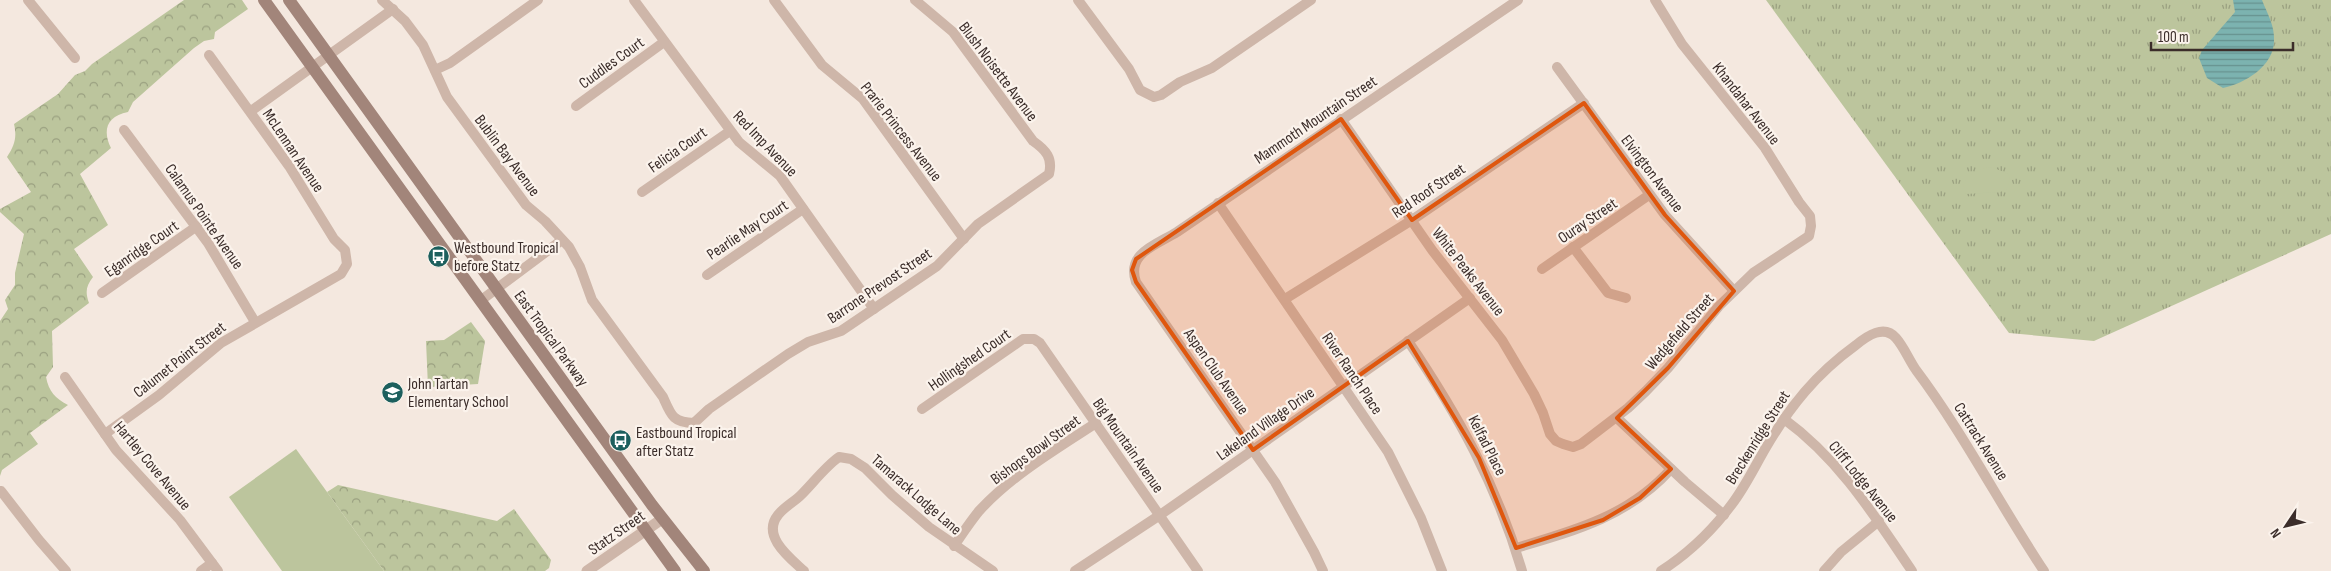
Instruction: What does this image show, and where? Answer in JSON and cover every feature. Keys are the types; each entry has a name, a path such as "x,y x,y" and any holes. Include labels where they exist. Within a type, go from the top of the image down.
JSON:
{"main road":[{"name":"East Tropical Parkway","path":"264,0 320,61 497,288 662,519 704,571"},
{"name":"East Tropical Parkway","path":"289,0 320,61 480,301 675,571"}],"street":[{"path":"28,0 75,58"},
{"name":"Bublin Bay Avenue","path":"382,0 405,21 423,45 435,70 440,87 526,205 562,240 574,256 592,300 663,397 670,414 682,423"},
{"path":"435,70 450,63 538,0"},
{"name":"Red Imp Avenue","path":"634,0 730,131 780,176 874,309"},
{"name":"Prarie Princess Avenue","path":"774,0 822,65 863,99 964,239"},
{"name":"Blush Noisette Avenue","path":"915,0 953,32 1033,141 1045,150 1051,165"},
{"path":"1078,0 1129,69 1140,90 1154,97 1161,95 1180,82 1212,68 1311,0"},
{"name":"Mammoth Mountain Street","path":"1133,266 1139,255 1447,50 1518,0"},
{"name":"Khandahar Avenue","path":"1655,0 1682,44 1765,148 1810,216 1811,226"},
{"path":"250,111 393,9"},
{"name":"Cuddles Court","path":"576,106 664,42"},
{"name":"McLennan Avenue","path":"209,55 290,166 334,239 345,250 347,264"},
{"name":"Elvington Avenue","path":"1557,67 1649,196 1734,291"},
{"name":"Red Roof Street","path":"1286,300 1412,220 1584,103"},
{"name":"White Peaks Avenue","path":"1341,120 1432,250 1490,322 1522,371 1544,413 1550,434 1556,441 1563,444"},
{"name":"Calamus Pointe Avenue","path":"124,130 197,226 255,322"},
{"name":"Felicia Court","path":"642,192 730,131"},
{"name":"Barrone Prevost Street","path":"682,423 694,423 709,409 788,354 808,342 841,331 937,266 978,224 1046,178 1051,165"},
{"name":"Ouray Street","path":"1542,269 1649,196"},
{"name":"River Ranch Place","path":"1218,204 1286,300 1388,452 1421,518 1442,571"},
{"name":"Pearlie May Court","path":"707,275 803,209"},
{"name":"Eganridge Court","path":"102,293 197,226"},
{"name":"Wedgefield Street","path":"1563,444 1573,446 1581,444 1617,418 1668,368 1705,322 1734,291 1767,262 1809,236 1811,226"},
{"path":"480,301 562,240"},
{"path":"1573,247 1608,293 1626,298"},
{"name":"Calumet Point Street","path":"106,434 159,395 221,343 341,274 347,264"},
{"name":"Aspen Club Avenue","path":"1133,266 1132,270 1136,282 1253,450 1290,507 1323,571"},
{"name":"Lakeland Village Drive","path":"1075,571 1160,515 1470,298"},
{"name":"Breckenridge Street","path":"1661,571 1695,546 1724,515 1742,490 1784,419 1804,391 1836,360 1872,333 1888,333"},
{"name":"Cattrack Avenue","path":"1888,333 1896,338 1907,357 1942,404 2044,571"},
{"name":"Hollingshed Court","path":"922,409 1022,340 1034,339"},
{"name":"Big Mountain Avenue","path":"1034,339 1040,343 1198,571"},
{"name":"Kelfad Place","path":"1408,341 1454,411 1479,458 1496,494 1516,548 1522,571"},
{"name":"Hartley Cove Avenue","path":"65,378 130,466 180,520 215,567"},
{"path":"1617,418 1671,469 1724,515"},
{"name":"Cliff Lodge Avenue","path":"1784,419 1801,431 1828,457 1879,521 1912,571"},
{"name":"Bishops Bowl Street","path":"954,546 978,512 998,492 1033,464 1096,423"},
{"name":"Tamarack Lodge Lane","path":"804,571 778,544 772,530 777,515 795,501 839,457 846,458 865,468 911,512 954,546 993,571"},
{"path":"1516,548 1573,532 1603,520 1640,498 1671,469"},
{"path":"1,491 38,540 66,571"},
{"name":"Statz Street","path":"587,571 662,519"},
{"path":"1824,571 1841,552 1879,521"},
{"path":"201,571 215,567"}],"highlighted area":[{"path":"1584,103 1665,215 1734,291 1668,368 1617,418 1671,469 1640,498 1603,520 1516,548 1479,458 1408,341 1253,450 1136,282 1132,270 1136,259 1341,119 1412,220"}],"green space":[{"path":"184,0 242,0 248,9 215,32 214,39 204,41 194,48 133,102 128,112 111,120 108,125 107,135 111,148 80,174 108,225 74,249 93,277 87,289 89,303 52,331 53,367 46,377 53,394 68,405 30,433 38,444 2,470 0,476 0,321 8,309 5,300 15,285 15,273 24,234 0,212 0,209 31,192 7,157 15,141 14,124 58,94 75,75 85,71 92,64"},
{"path":"1766,0 2331,0 2331,234 2094,341 2009,333"},
{"path":"1992,167 2008,174 2010,179 2007,189 2000,192 1966,194 1963,187 1967,179 1978,171"},
{"path":"471,322 485,341 478,384 428,387 426,341 444,340"},
{"path":"296,449 384,571 282,571 229,497"},
{"path":"338,485 497,521 514,509 551,560 549,568 545,571 384,571 327,492"}],"water":[{"path":"2233,0 2262,0 2272,25 2274,35 2273,50 2263,66 2256,72 2240,82 2223,88 2207,78 2199,58 2202,50 2235,12"}],"place":[{"name":"Westbound Tropical before Statz","path":"438,256"},
{"name":"John Tartan Elementary School","path":"392,392"},
{"name":"Eastbound Tropical after Statz","path":"620,441"}]}
